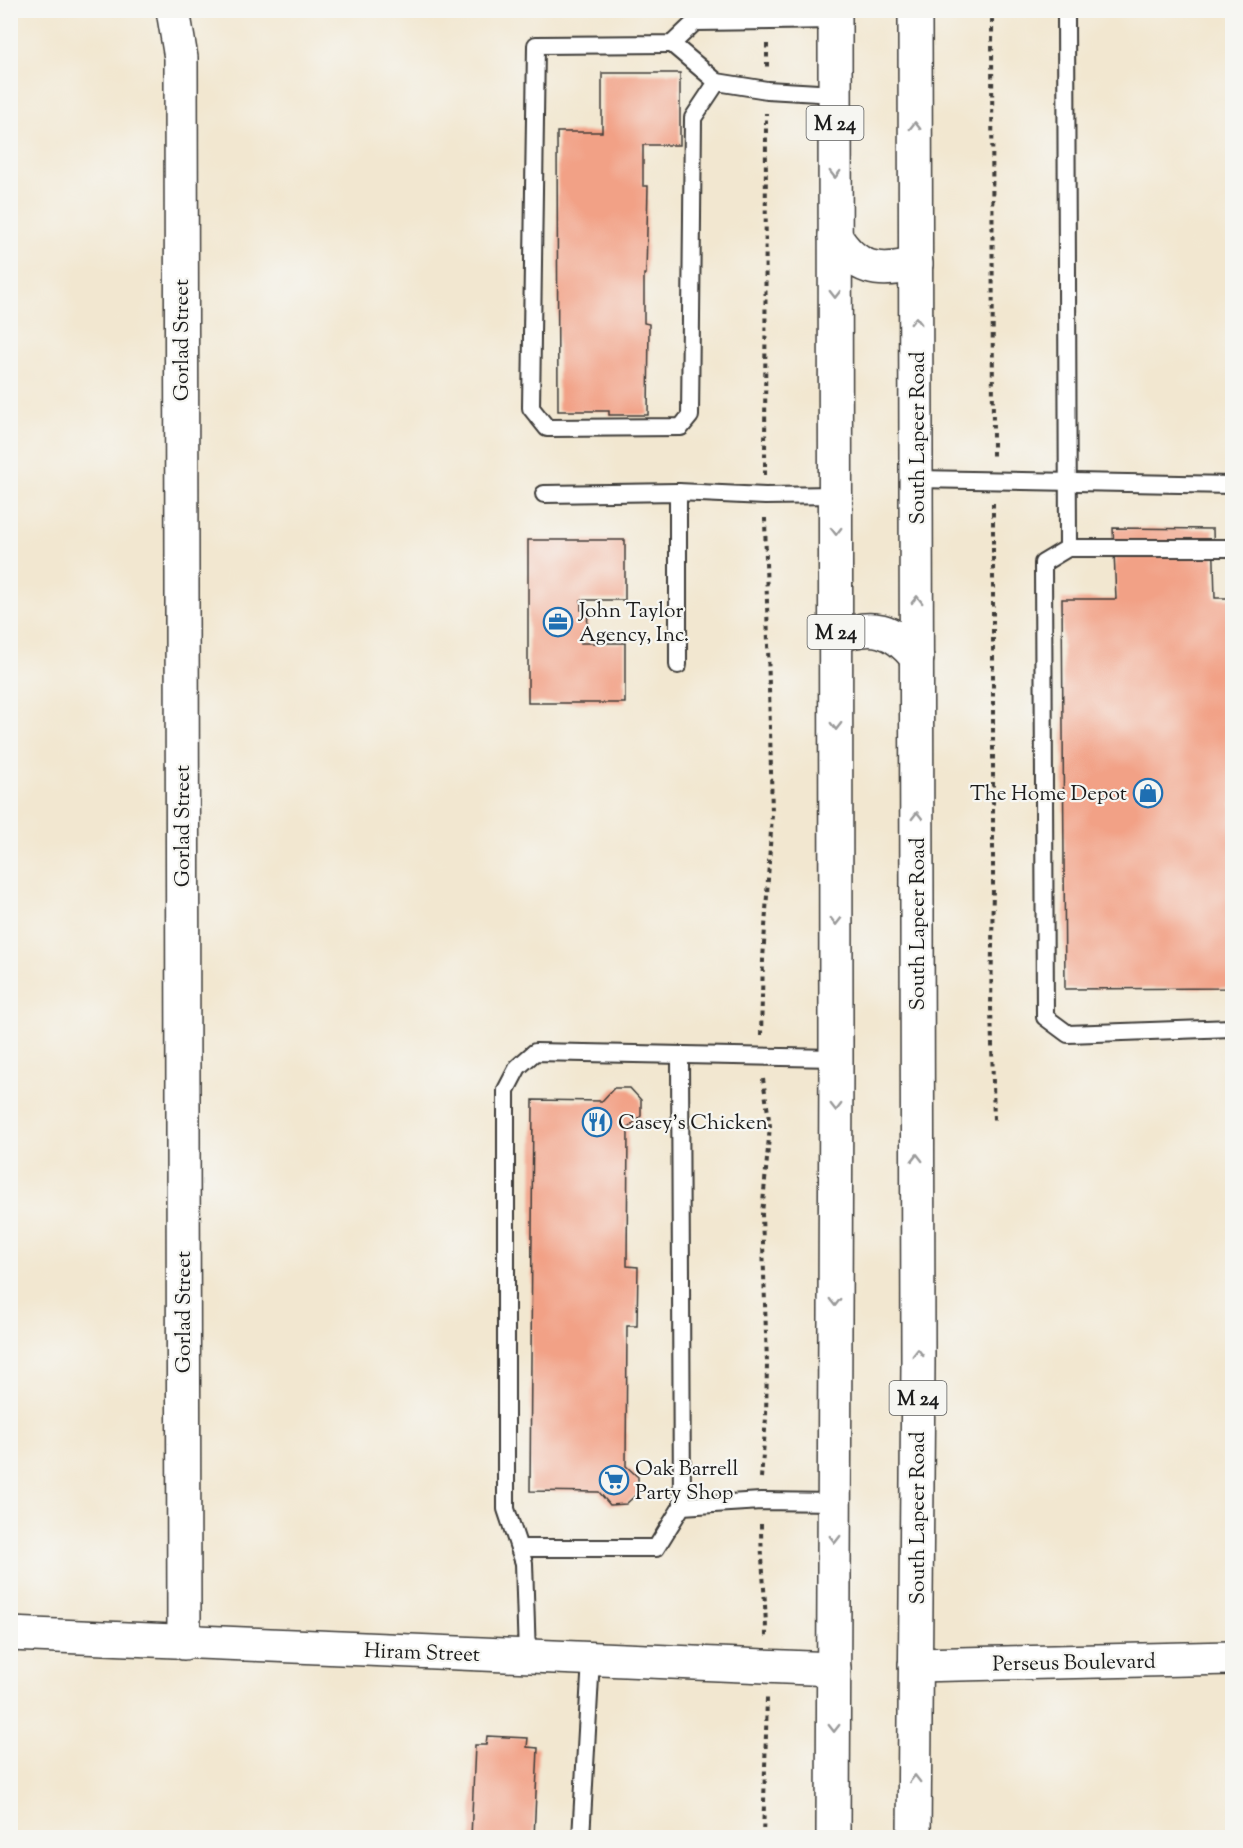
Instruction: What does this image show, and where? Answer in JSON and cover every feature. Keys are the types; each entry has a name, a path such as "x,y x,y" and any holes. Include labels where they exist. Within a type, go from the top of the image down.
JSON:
{"main road":[{"name":"Gorlad Street","path":"173,10 181,58 184,1643"},
{"name":"South Lapeer Road","path":"914,1838 918,1362 915,10"},
{"name":"M 24","path":"833,1838 836,1058 835,15"},
{"path":"835,236 844,251 855,261 870,267 901,268 916,264"},
{"path":"836,637 850,631 874,629 904,642 917,658"},
{"name":"Hiram Street","path":"10,1634 834,1669"},
{"name":"Perseus Boulevard","path":"915,1665 1233,1658"}],"lane":[{"path":"1066,10 1068,548"},
{"path":"672,44 695,22 835,15"},
{"path":"717,82 693,117 690,416 681,427 547,428 531,408 536,45 672,44 717,82 767,90 835,94"},
{"path":"917,479 1233,485"},
{"path":"544,494 678,492 765,496 836,495"},
{"path":"678,492 678,665"},
{"path":"1233,548 1068,548 1043,563 1046,1017 1068,1034 1233,1028"},
{"path":"527,1656 524,1563 506,1509 506,1090 518,1067 535,1053 836,1058"},
{"path":"519,1548 656,1548 682,1506 680,1055"},
{"path":"682,1506 761,1501 835,1502"},
{"path":"580,1838 591,1659"}],"path":[{"path":"992,10 993,459"},
{"path":"766,39 767,69"},
{"path":"765,477 766,112"},
{"path":"993,503 991,1007 994,1120"},
{"path":"761,1033 772,814 765,517"},
{"path":"761,1479 766,1418 767,1363 762,1214 770,1126 763,1077"},
{"path":"761,1523 766,1642"},
{"path":"763,1838 767,1692"}],"building":[{"path":"602,73 680,73 680,145 643,145 643,186 648,186 644,323 649,324 648,415 609,415 609,411 558,411 557,132 602,132"},
{"name":"The Home Depot","path":"1113,528 1213,529 1215,598 1232,598 1232,988 1065,989 1062,599 1116,599"},
{"name":"John Taylor Agency, Inc.","path":"528,540 625,540 625,600 581,600 581,610 588,610 587,633 581,633 581,643 625,643 625,703 528,703"},
{"path":"614,1088 630,1088 641,1100 641,1116 628,1128 627,1266 638,1267 637,1326 627,1326 626,1466 638,1477 638,1493 626,1504 610,1505 599,1492 530,1491 533,1100 602,1101"},
{"path":"487,1736 528,1738 527,1747 538,1748 534,1838 471,1838 475,1745 486,1745"}],"place":[{"name":"John Taylor Agency, Inc.","path":"558,622"},
{"name":"The Home Depot","path":"1148,793"},
{"name":"Casey's Chicken","path":"597,1122"},
{"name":"Oak Barrell Party Shop","path":"614,1480"}]}
